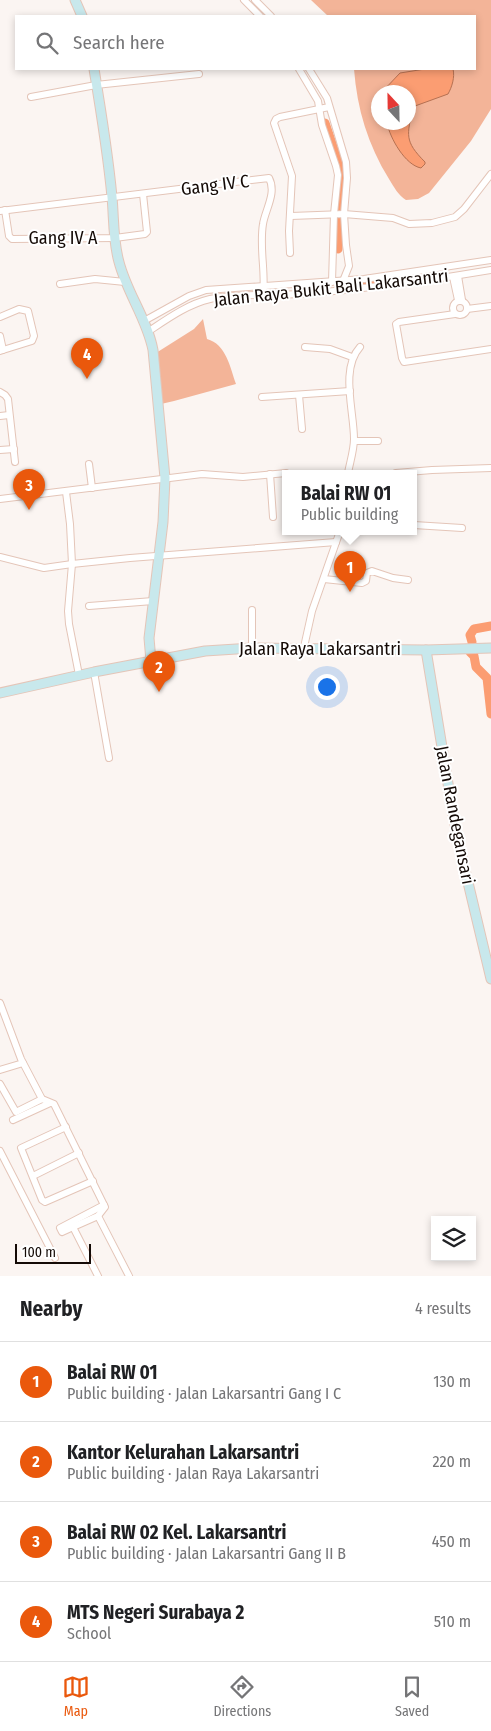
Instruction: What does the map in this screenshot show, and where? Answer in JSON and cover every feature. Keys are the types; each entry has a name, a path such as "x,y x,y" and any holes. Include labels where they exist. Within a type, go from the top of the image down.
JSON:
{"street":[{"path":"75,0 82,15"},
{"path":"244,0 259,15"},
{"path":"255,0 270,15"},
{"path":"94,70 112,197 118,261 125,282 149,331 154,350 166,478 149,638 150,661"},
{"path":"300,70 318,101 322,125 338,175 334,214 332,282"},
{"path":"310,70 327,98 346,162 347,178 344,214 349,266 343,281"},
{"path":"31,97 96,85 199,74"},
{"path":"290,253 289,231 292,176 274,123 280,117 329,107"},
{"path":"291,216 344,214 393,218 409,224 424,224 444,220 455,216 464,209 491,174"},
{"name":"Gang IV C","path":"3,211 269,178 272,184 270,204 263,224 264,286"},
{"path":"115,238 145,234 147,232 143,194"},
{"name":"Gang IV A","path":"3,211 9,236 12,239 115,238"},
{"path":"334,251 347,252"},
{"name":"Jalan Raya Bukit Bali Lakarsantri","path":"149,331 193,306 209,300 226,297 368,289 455,273 491,260"},
{"name":"Jalan Raya Bukit Bali Lakarsantri","path":"144,321 188,296 206,290 491,270"},
{"path":"455,273 460,300 466,304 467,309"},
{"path":"60,284 95,279 125,282"},
{"path":"263,296 264,286"},
{"path":"455,314 452,307 454,303 460,300"},
{"path":"491,306 467,309 462,315 455,314 396,324 404,362 491,348"},
{"path":"0,316 19,309 28,311 34,336 32,341 2,351 0,336"},
{"path":"349,470 354,441 350,391 352,357 360,347"},
{"path":"305,348 330,349 352,357"},
{"path":"262,397 350,391"},
{"path":"0,392 8,399 15,462"},
{"path":"300,395 302,428"},
{"path":"0,416 10,415"},
{"path":"354,441 378,441"},
{"path":"0,450 14,449"},
{"path":"89,464 92,488"},
{"path":"417,471 491,468"},
{"path":"0,499 202,474 242,477 282,473"},
{"path":"270,474 273,518"},
{"path":"66,492 72,564 68,611 80,675"},
{"path":"417,525 462,528"},
{"path":"304,647 312,612 339,535"},
{"path":"0,557 38,568 336,542"},
{"path":"324,579 362,583 366,581 367,573 372,571 408,580"},
{"path":"89,606 153,601"},
{"path":"252,610 252,648"},
{"name":"Jalan Raya Lakarsantri","path":"0,693 94,672 205,651 304,647 426,650 491,648"},
{"name":"Jalan Randegansari","path":"426,650 456,832 491,979"},
{"path":"94,672 110,758"},
{"path":"0,1003 23,1063 42,1099 54,1104 104,1205 104,1210 98,1216 62,1232 60,1228 104,1205"},
{"path":"0,1070 23,1063"},
{"path":"0,1084 16,1112 42,1099"},
{"path":"13,1120 50,1103"},
{"path":"66,1127 21,1148 44,1202 93,1180"},
{"path":"0,1151 55,1258"},
{"path":"32,1176 79,1154"},
{"path":"98,1216 129,1276"},
{"path":"74,1227 98,1276"}],"shaded area":[{"path":"311,0 491,0 491,109 471,141 429,193 418,199 406,200 396,191 369,140 358,98 354,70 476,70 476,15 327,15"},
{"path":"419,70 453,70 452,85 448,94 416,106 416,85 389,85 400,73"},
{"path":"389,130 409,130 410,143 425,164 421,168 409,162 391,136"},
{"path":"203,319 207,339 219,346 223,351 236,384 161,404 156,353 194,329"}],"waterway":[{"path":"325,123 340,167 339,208"},
{"path":"338,249 339,220"},
{"path":"339,286 413,275"},
{"path":"472,642 470,635 474,629 491,626"},
{"path":"470,648 476,667 487,678 491,714"}],"place":[{"name":"MTS Negeri Surabaya 2","path":"87,379"},
{"name":"Balai RW 02 Kel. Lakarsantri","path":"29,510"},
{"name":"Balai RW 01","path":"350,592"},
{"name":"Kantor Kelurahan Lakarsantri","path":"159,692"}]}
